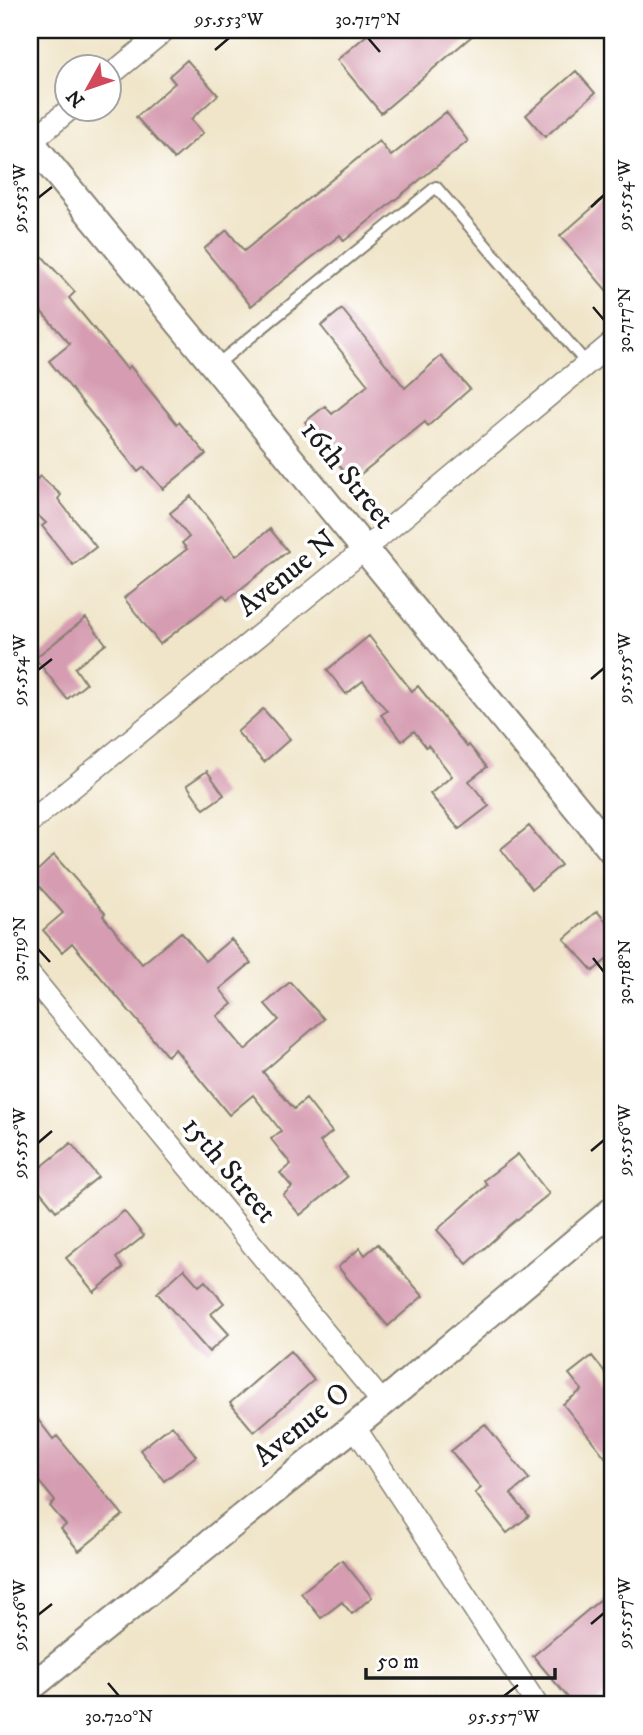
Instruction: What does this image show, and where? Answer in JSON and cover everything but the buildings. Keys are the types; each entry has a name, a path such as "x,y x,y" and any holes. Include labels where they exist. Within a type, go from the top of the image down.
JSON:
{"street":[{"path":"122,65 165,30"},
{"path":"30,142 54,122"},
{"name":"16th Street","path":"30,142 613,852"},
{"name":"Avenue N","path":"30,822 365,549 613,342"},
{"name":"15th Street","path":"30,975 383,1403"},
{"name":"Avenue O","path":"30,1688 383,1403 613,1210"},
{"path":"354,1426 537,1705"}],"lane":[{"path":"215,366 436,187 587,364"}]}
